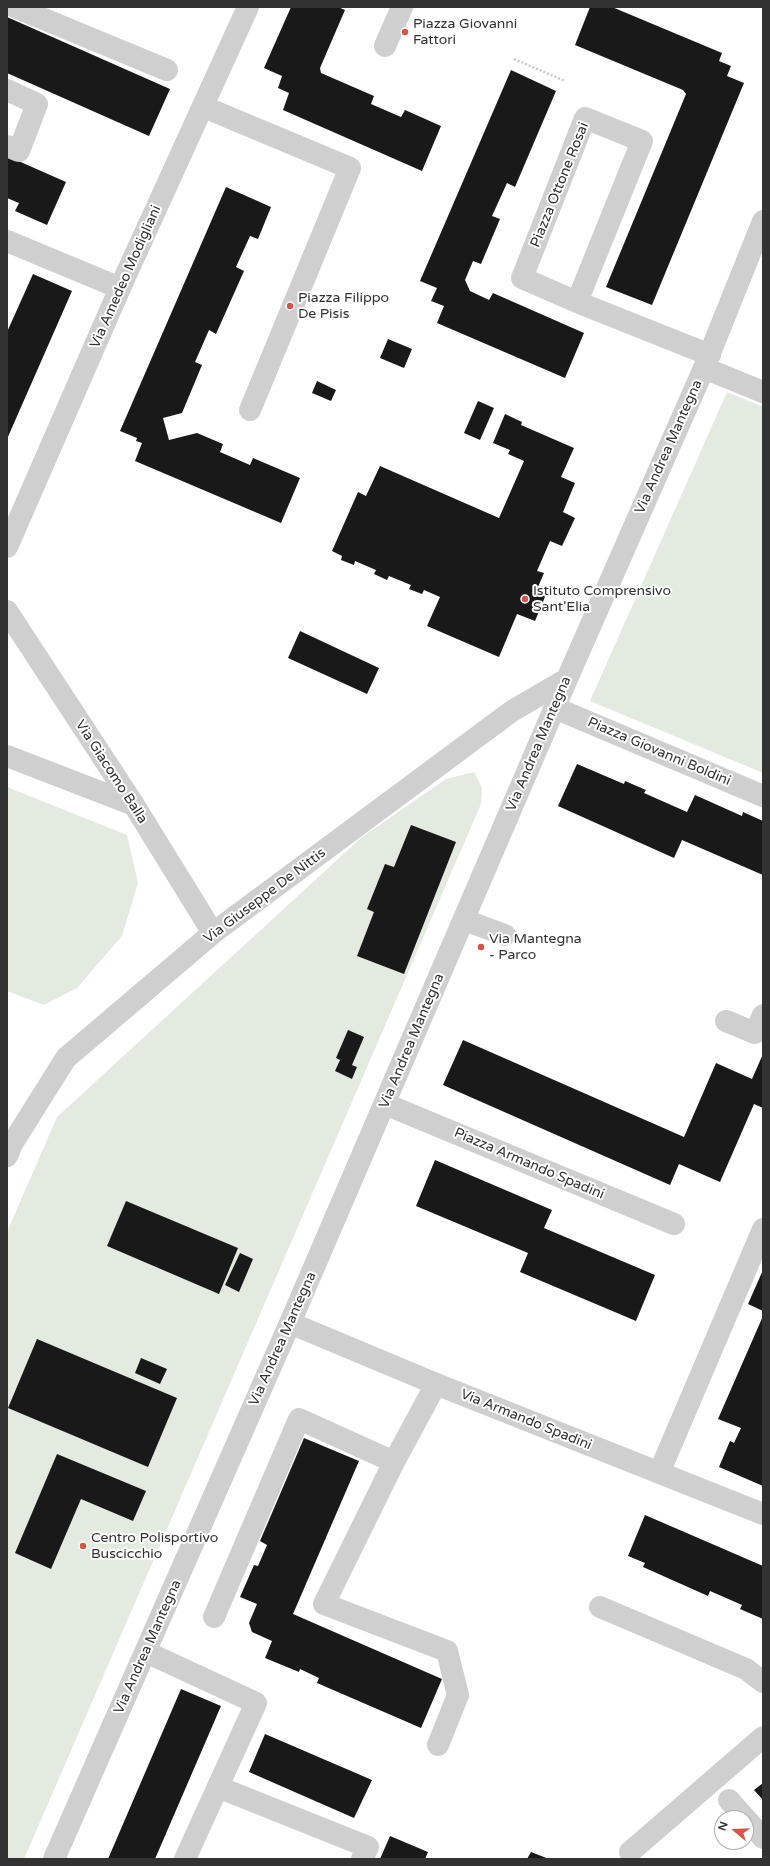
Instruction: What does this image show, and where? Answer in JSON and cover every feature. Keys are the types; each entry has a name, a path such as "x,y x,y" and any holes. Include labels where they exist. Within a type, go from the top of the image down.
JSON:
{"street":[{"path":"15,7 167,70"},
{"name":"Via Amedeo Modigliani","path":"7,547 120,288 204,107 248,7"},
{"path":"385,46 402,7"},
{"path":"7,90 37,104 19,151 7,146"},
{"path":"204,107 350,168 250,410"},
{"name":"Piazza Ottone Rosai","path":"577,302 642,141 585,118 522,278 707,361 763,392"},
{"name":"Via Andrea Mantegna","path":"54,1859 290,1323 567,679 707,361 763,221"},
{"path":"7,241 120,288"},
{"name":"Via Giacomo Balla","path":"7,611 134,805 214,933"},
{"name":"Via Giuseppe De Nittis","path":"7,1156 12,1144 66,1058 214,933 512,712 567,679"},
{"name":"Piazza Giovanni Boldini","path":"555,708 763,796"},
{"path":"7,756 134,805"},
{"path":"464,920 505,936"},
{"path":"726,1021 755,1033 763,1015"},
{"name":"Piazza Armando Spadini","path":"385,1104 674,1224"},
{"path":"659,1473 763,1229"},
{"name":"Via Armando Spadini","path":"290,1323 436,1384 763,1514"},
{"path":"436,1384 394,1462 324,1604 447,1651 458,1695 438,1745"},
{"path":"214,1617 299,1419 394,1462"},
{"path":"600,1607 746,1669 763,1682"},
{"path":"146,1652 256,1703 186,1859"},
{"path":"630,1852 763,1737"},
{"path":"218,1787 368,1847 362,1859"},
{"path":"729,1800 738,1810"},
{"path":"754,1827 763,1838"}],"path":[{"path":"514,59 565,81"}],"shaded area":[{"path":"727,392 763,407 763,773 590,701"},
{"name":"Centro Polisportivo Buscicchio","path":"474,772 482,788 481,804 24,1859 7,1859 7,1232 57,1117 362,837 446,779"},
{"path":"7,787 127,835 138,883 122,936 77,988 44,1005 7,991"}],"building":[{"path":"291,7 338,7 345,10 320,68 321,73 374,96 371,104 401,117 405,110 441,126 422,171 283,110 289,93 278,88 282,76 264,68"},
{"path":"590,7 612,7 722,53 719,61 731,66 727,76 744,83 652,305 606,287 686,94 683,90 575,45"},
{"path":"7,17 170,89 149,136 7,73"},
{"path":"511,70 556,91 515,187 507,183 492,216 500,219 481,264 473,261 465,280 470,291 489,300 493,293 584,333 565,378 437,323 444,306 431,301 437,288 420,281"},
{"path":"7,156 66,182 47,225 15,211 19,203 7,198"},
{"path":"226,187 271,207 258,239 250,236 236,267 244,271 216,334 209,330 195,362 202,365 182,413 163,418 169,440 197,433 223,444 220,452 250,465 253,458 300,478 281,523 135,461 142,443 136,441 137,438 120,431"},
{"path":"33,274 72,291 7,439 7,332"},
{"path":"388,339 412,349 404,368 380,358"},
{"path":"317,381 336,390 331,401 312,393"},
{"path":"478,401 494,408 480,440 464,433"},
{"path":"505,414 522,422 521,425 574,448 561,477 575,483 563,512 575,518 562,546 550,541 537,571 544,573 538,587 547,592 535,621 517,614 499,657 427,626 440,597 424,590 422,594 409,589 411,585 389,576 387,580 374,574 376,570 355,561 354,565 341,560 342,556 332,551 358,492 366,496 380,466 499,518 524,461 508,454 510,450 493,443"},
{"path":"300,631 379,668 367,694 288,658"},
{"path":"577,764 624,784 625,781 646,790 644,793 687,812 695,795 742,816 743,812 763,821 763,875 682,840 674,858 558,806"},
{"path":"411,825 456,842 404,974 357,956 374,912 367,909 385,864 394,867"},
{"path":"348,1030 364,1037 352,1065 357,1067 352,1079 335,1071 340,1060 336,1058"},
{"path":"463,1040 684,1137 716,1063 752,1079 763,1054 763,1108 754,1104 720,1182 679,1164 670,1185 443,1085"},
{"path":"435,1160 552,1210 544,1228 655,1275 636,1321 520,1272 528,1253 416,1206"},
{"path":"126,1201 238,1248 219,1294 107,1246"},
{"path":"240,1253 253,1259 239,1292 225,1285"},
{"path":"763,1270 763,1311 748,1304"},
{"path":"763,1316 763,1486 719,1467 730,1441 734,1443 741,1428 718,1419"},
{"path":"37,1339 177,1398 148,1467 8,1408"},
{"path":"141,1358 167,1369 160,1384 135,1373"},
{"path":"304,1438 359,1461 293,1614 442,1679 421,1728 317,1683 319,1678 300,1669 299,1672 265,1658 272,1641 252,1632 249,1623 257,1604 240,1597 254,1565 258,1566 267,1545 260,1541"},
{"path":"57,1454 146,1491 133,1521 81,1499 51,1569 15,1553"},
{"path":"645,1515 763,1566 763,1619 740,1609 742,1605 710,1591 708,1596 643,1567 645,1563 628,1556"},
{"path":"181,1689 221,1706 155,1859 108,1859"},
{"path":"265,1734 372,1780 354,1818 249,1772"},
{"path":"763,1783 763,1800 754,1790"},
{"path":"390,1836 428,1852 425,1859 380,1859"},
{"path":"531,1852 549,1859 527,1859"}],"place":[{"name":"Piazza Giovanni Fattori","path":"405,32"},
{"name":"Piazza Filippo De Pisis","path":"290,306"},
{"name":"Istituto Comprensivo Sant'Elia","path":"525,599"},
{"name":"Via Mantegna - Parco","path":"481,947"},
{"name":"Centro Polisportivo Buscicchio","path":"83,1546"}]}
